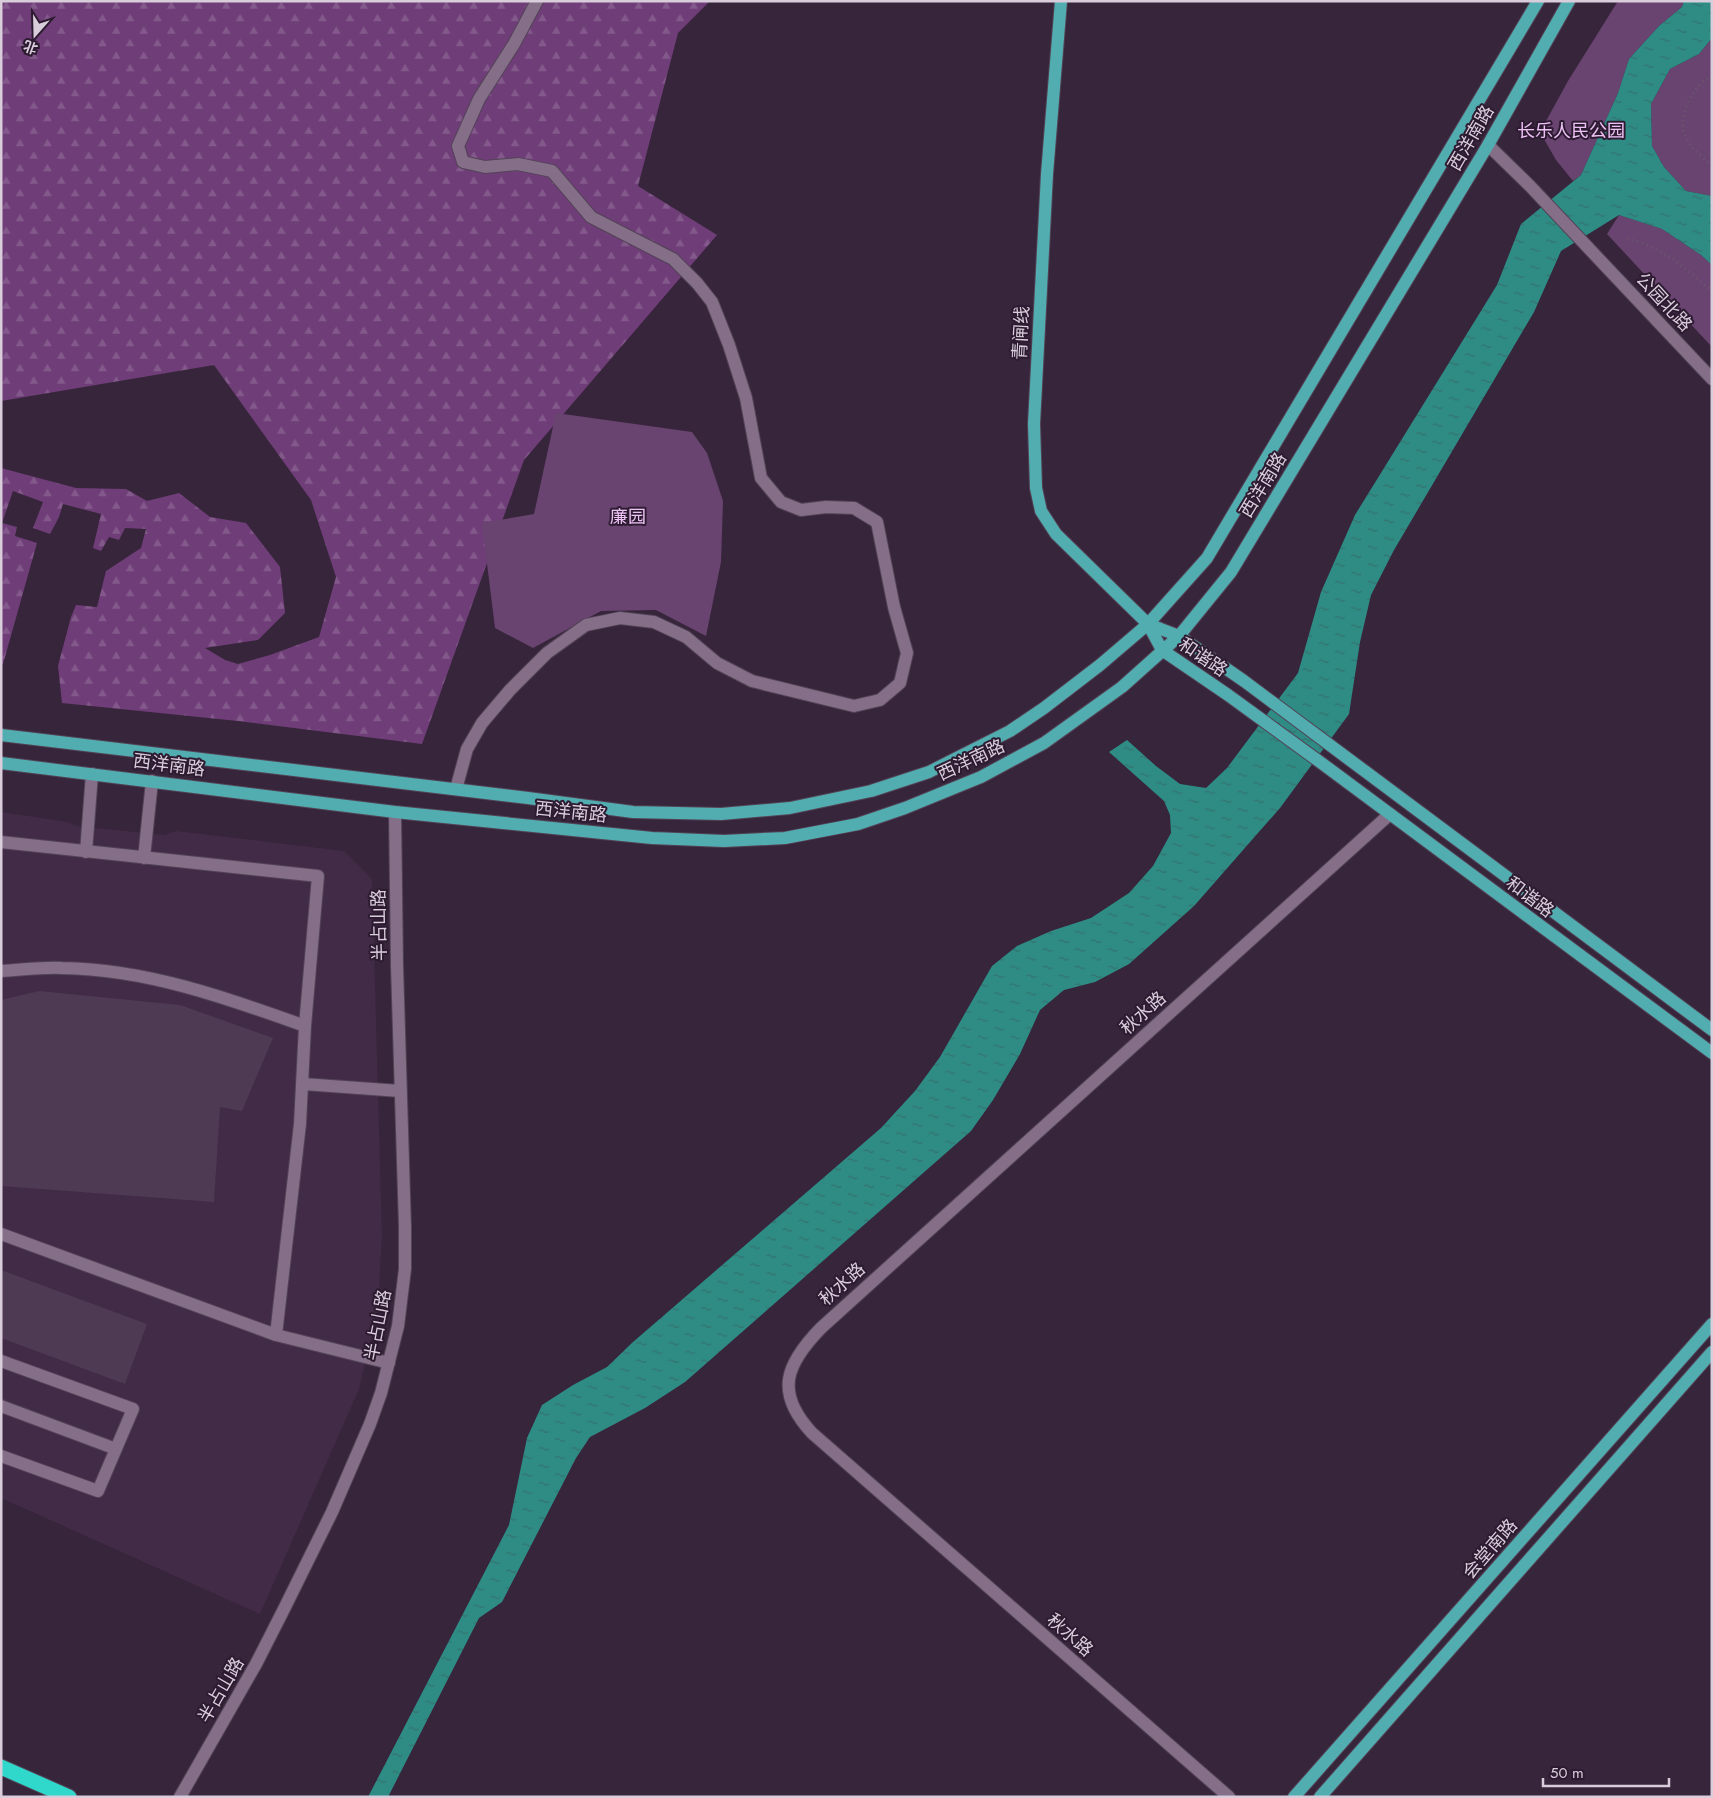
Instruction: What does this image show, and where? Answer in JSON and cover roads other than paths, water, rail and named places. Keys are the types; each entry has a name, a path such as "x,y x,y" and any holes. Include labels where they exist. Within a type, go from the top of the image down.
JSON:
{"highway":[{"path":"1,1766 69,1797"}],"main road":[{"name":"青闸线","path":"1061,1 1046,193 1034,424 1036,488 1041,511 1056,534 1148,624"},
{"name":"西洋南路","path":"1,735 633,812 721,814 790,808 871,790 929,772 1010,731 1044,708 1100,665 1148,624 1207,558 1538,1"},
{"name":"西洋南路","path":"1,763 395,812 652,838 724,841 785,838 858,824 981,777 1044,743 1122,686 1179,636 1230,572 1488,145 1569,1"},
{"name":"和谐路","path":"1148,624 1179,636 1244,681 1712,1030"},
{"name":"和谐路","path":"1148,624 1162,650 1320,762 1712,1053"},
{"name":"会堂南路","path":"1294,1797 1712,1324"},
{"name":"会堂南路","path":"1320,1797 1712,1352"}],"street":[{"path":"456,789 467,749 482,723 510,690 547,653 586,625 620,618 654,622 686,637 718,662 752,681 854,706 880,700 900,684 906,653 876,522 854,508 826,507 801,510 781,502 761,478 746,398 738,372 712,302 697,283 673,259 592,217 552,170 518,164 485,167 463,162 458,146 479,99 514,44 538,1"},
{"name":"公园北路","path":"1488,145 1530,186 1712,379"},
{"path":"86,852 92,774"},
{"path":"144,858 152,781"},
{"name":"半占山路","path":"180,1797 256,1664 332,1512 370,1424 389,1363 398,1326 405,1269 405,1211 400,1091 395,812"},
{"name":"秋水路","path":"1229,1797 812,1433 794,1410 789,1396 788,1378 798,1354 808,1341 828,1322 1390,814"},
{"path":"1,842 318,876 305,1026 303,1084 276,1335"},
{"path":"1,971 62,968 136,975 204,991 305,1026"},
{"path":"303,1084 400,1091"},
{"path":"1,1234 276,1335 389,1363"},
{"path":"1,1361 133,1409 98,1491 1,1456"},
{"path":"1,1406 116,1449"}],"water":[{"path":"1684,1 1712,1 1712,38 1699,54 1670,69 1651,104 1652,146 1664,167 1686,191 1712,196 1712,265 1701,255 1662,229 1619,215 1561,251 1534,312 1394,550 1371,595 1360,642 1349,714 1280,808 1194,906 1129,964 1095,982 1064,990 1040,1010 1020,1054 993,1100 971,1131 685,1382 645,1408 590,1437 576,1458 502,1602 479,1618 388,1797 368,1797 509,1525 527,1438 542,1405 573,1385 607,1367 633,1342 881,1128 915,1091 940,1057 992,966 1017,946 1051,931 1091,918 1129,893 1153,866 1171,833 1170,815 1164,801 1109,752 1127,740 1180,784 1206,788 1227,768 1298,673 1321,592 1355,515 1497,285 1521,224 1581,175 1618,93 1629,59 1659,26 1682,7"}],"park label":[{"name":"长乐人民公园","path":"1571,131"},
{"name":"廉园","path":"628,517"}]}
